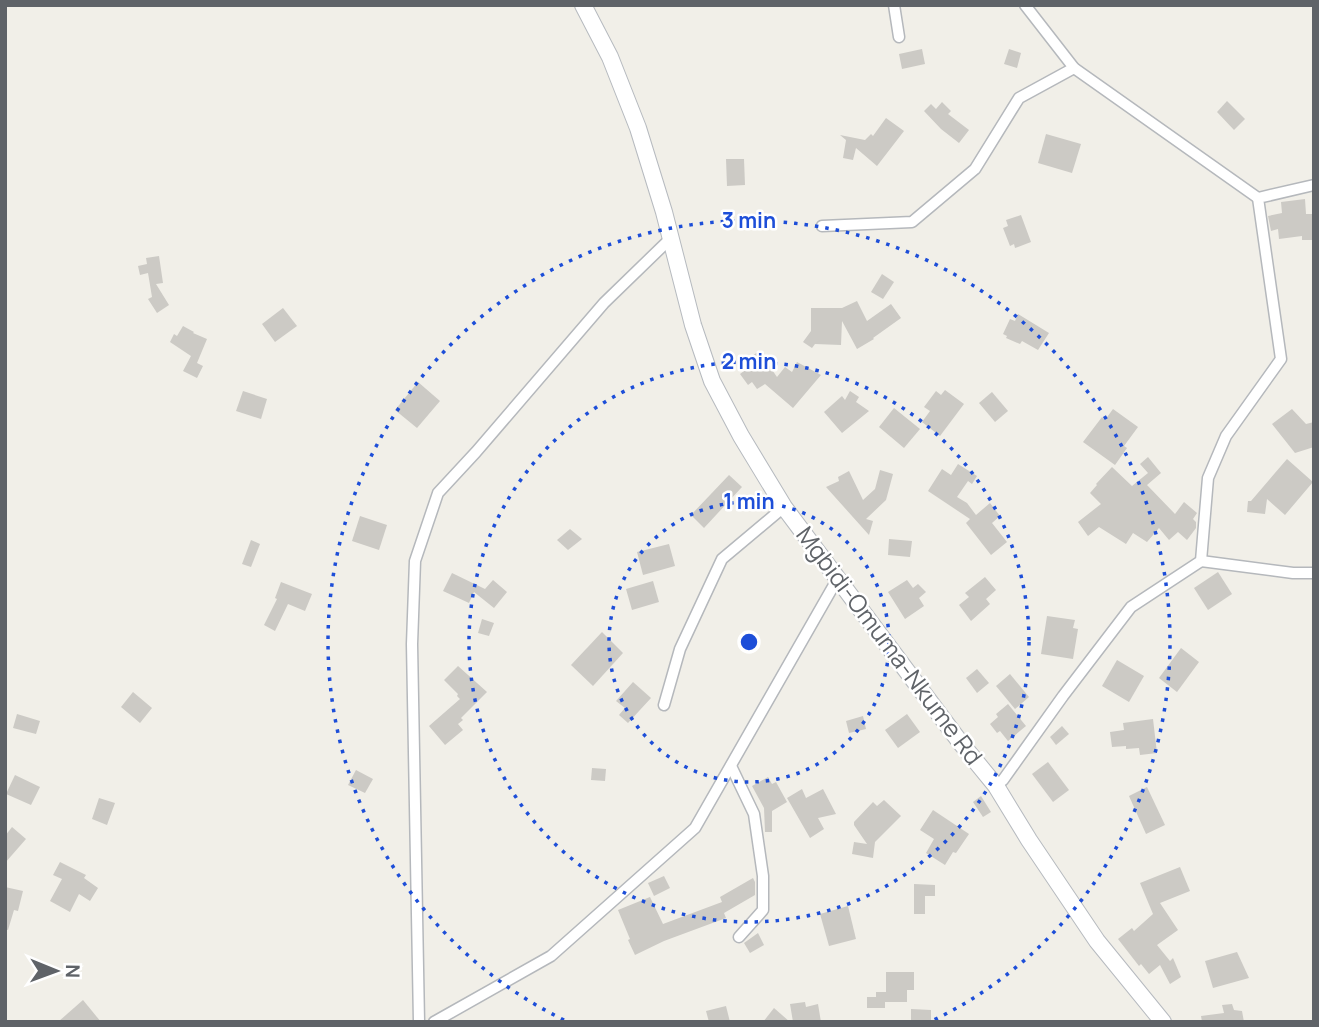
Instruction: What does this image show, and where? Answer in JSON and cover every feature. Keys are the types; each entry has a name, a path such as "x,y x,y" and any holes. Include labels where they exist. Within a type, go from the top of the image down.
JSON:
{"street":[{"name":"Mgbidi-Omuma-Nkume Rd","path":"583,5 610,57 638,128 693,325 712,382 741,436 784,507 960,743 996,786 1097,941 1163,1022"},
{"path":"894,5 899,37"},
{"path":"1025,5 1074,68 1258,198 1281,359 1226,436 1208,478 1201,561"},
{"path":"822,226 912,222 975,169 1019,98 1074,68"},
{"path":"1258,198 1314,185"},
{"path":"419,1022 412,644 415,561 438,493 604,303 671,239"},
{"path":"664,705 681,649 722,559 784,507"},
{"path":"996,786 1131,607 1201,561 1293,573 1314,573"},
{"path":"434,1022 551,956 695,828 838,578"},
{"path":"731,766 754,814 763,876 763,910 739,937"}],"building":[{"path":"922,49 925,64 902,69 899,54"},
{"path":"1009,49 1021,53 1017,68 1004,64"},
{"path":"1227,101 1245,119 1234,130 1217,112"},
{"path":"942,102 951,111 948,114 969,130 959,143 924,111 931,104 936,109"},
{"path":"886,118 904,131 877,166 856,148 853,160 843,158 846,140 840,135 865,140 871,134 873,136"},
{"path":"1046,134 1081,144 1072,173 1038,163"},
{"path":"726,159 744,159 745,185 727,186"},
{"path":"1305,199 1306,214 1314,214 1314,240 1302,240 1302,236 1279,239 1278,229 1271,231 1268,216 1282,213 1281,202"},
{"path":"1021,215 1031,242 1015,248 1014,244 1010,246 1003,228 1008,226 1006,220"},
{"path":"159,256 163,283 156,284 169,305 157,313 148,299 152,297 148,273 140,275 138,266 147,264 146,258"},
{"path":"882,274 894,282 883,299 871,292"},
{"path":"857,301 867,321 891,304 901,318 857,349 842,321 841,345 815,344 812,348 803,342 811,331 811,308 842,308"},
{"path":"283,308 297,326 275,342 262,324"},
{"path":"1018,314 1049,333 1038,350 1022,341 1020,344 1006,338 1003,334 1010,319 1015,321"},
{"path":"183,326 207,339 197,363 203,366 197,378 183,371 191,356 170,342"},
{"path":"759,351 777,377 785,367 792,372 797,362 821,375 793,408 765,384 757,389 752,382 748,385 740,374 744,371 740,365"},
{"path":"418,382 440,401 417,428 395,410"},
{"path":"945,390 964,404 940,436 922,422 930,411 924,407 936,391 941,395"},
{"path":"243,391 267,399 261,419 236,411"},
{"path":"850,391 859,397 856,402 869,411 842,433 824,412 842,396 845,400"},
{"path":"992,392 1008,411 995,422 979,403"},
{"path":"894,408 920,429 904,448 879,427"},
{"path":"1113,409 1138,427 1124,446 1127,448 1115,465 1083,442 1102,417 1105,420"},
{"path":"1292,409 1306,424 1314,422 1314,447 1295,453 1272,424"},
{"path":"1148,457 1161,473 1147,485 1175,514 1184,502 1197,513 1193,519 1196,528 1187,540 1178,532 1169,540 1159,528 1147,542 1133,533 1126,544 1099,527 1088,536 1078,522 1101,504 1090,493 1096,484 1112,467 1132,486 1148,473 1140,464"},
{"path":"1287,459 1313,482 1285,515 1267,499 1265,514 1247,512 1248,501 1251,501"},
{"path":"958,464 977,476 972,484 968,481 957,497 967,503 976,515 990,503 1000,516 992,523 1007,542 991,555 966,523 970,519 928,491 942,469 951,475"},
{"path":"880,470 893,474 886,500 866,519 873,521 869,535 826,487 839,481 838,477 849,471 863,500 875,489"},
{"path":"729,475 742,487 704,528 691,515"},
{"path":"360,516 387,525 379,550 352,541"},
{"path":"570,529 582,539 568,550 557,540"},
{"path":"889,539 912,541 910,557 888,555"},
{"path":"251,540 260,544 251,567 242,564"},
{"path":"669,544 675,566 643,575 637,552"},
{"path":"1218,572 1232,594 1208,610 1194,588"},
{"path":"452,573 485,589 493,580 507,592 494,608 474,592 469,603 443,591"},
{"path":"985,577 996,590 986,599 990,604 971,621 959,605 969,597 965,593"},
{"path":"907,580 913,588 918,584 926,592 919,598 924,606 905,619 888,592"},
{"path":"653,581 659,602 632,610 626,589"},
{"path":"281,582 312,594 305,611 288,604 275,631 264,625 277,599 275,598"},
{"path":"1047,616 1075,620 1073,628 1078,629 1073,659 1041,654"},
{"path":"482,619 494,623 489,636 478,633"},
{"path":"602,632 623,653 593,686 571,665"},
{"path":"1181,648 1199,662 1177,692 1159,678"},
{"path":"1117,660 1144,676 1129,702 1102,686"},
{"path":"458,666 487,692 461,718 463,720 458,724 463,730 445,745 429,726 460,699 444,680"},
{"path":"977,669 989,683 977,693 966,678"},
{"path":"1010,674 1029,697 1015,709 996,686"},
{"path":"633,682 651,698 628,723 619,715 625,708 616,701"},
{"path":"133,692 152,708 140,723 121,707"},
{"path":"1008,704 1026,726 1008,741 990,724 998,717 996,714"},
{"path":"17,714 40,721 36,734 13,728"},
{"path":"907,714 920,732 898,748 885,730"},
{"path":"863,716 866,729 849,733 846,721"},
{"path":"1153,719 1157,753 1140,755 1139,748 1112,747 1110,732 1124,730 1123,723"},
{"path":"1062,726 1069,734 1056,745 1050,737"},
{"path":"1048,762 1069,790 1053,802 1032,774"},
{"path":"592,768 606,769 605,781 591,780"},
{"path":"356,770 373,779 365,793 348,785"},
{"path":"15,775 40,787 31,805 6,794"},
{"path":"768,777 772,784 776,782 787,802 772,811 772,832 765,832 764,808 752,786"},
{"path":"1147,787 1165,825 1146,834 1129,796"},
{"path":"802,789 806,798 823,789 836,814 818,818 824,829 810,838 787,798"},
{"path":"981,796 991,812 983,817 973,802"},
{"path":"99,798 115,803 107,825 92,819"},
{"path":"884,800 901,816 875,842 873,858 852,854 854,842 867,844 854,822 873,802 877,806"},
{"path":"933,810 969,834 945,865 926,853 934,839 920,830"},
{"path":"12,827 26,839 5,863 5,836"},
{"path":"60,862 86,875 84,878 98,888 90,901 79,894 70,912 50,901 62,879 53,875"},
{"path":"1180,867 1190,891 1160,903 1178,930 1157,945 1170,961 1173,958 1181,977 1170,984 1160,965 1149,974 1141,964 1139,966 1118,939 1132,928 1134,931 1153,914 1140,883"},
{"path":"664,876 670,888 654,896 648,883"},
{"path":"753,878 755,895 724,913 726,918 635,955 618,910 650,897 663,924 722,902 720,897"},
{"path":"914,884 935,885 935,896 925,896 925,914 914,914"},
{"path":"5,887 23,891 18,911 14,910 8,930 5,929"},
{"path":"848,906 856,939 829,946 820,914"},
{"path":"758,933 764,945 750,953 744,943"},
{"path":"1237,952 1249,978 1213,988 1205,961"},
{"path":"886,972 914,972 914,990 907,990 907,1002 885,1002 885,1008 867,1008 867,997 876,997 876,992 886,992"},
{"path":"83,1000 101,1022 58,1022"},
{"path":"805,1002 806,1007 818,1004 821,1022 793,1022 790,1004"},
{"path":"1232,1004 1234,1010 1242,1011 1244,1022 1202,1022 1201,1016 1224,1013 1222,1005"},
{"path":"726,1006 730,1022 709,1022 706,1011"},
{"path":"774,1008 790,1022 763,1022"},
{"path":"911,1009 931,1010 931,1022 911,1022"}]}
